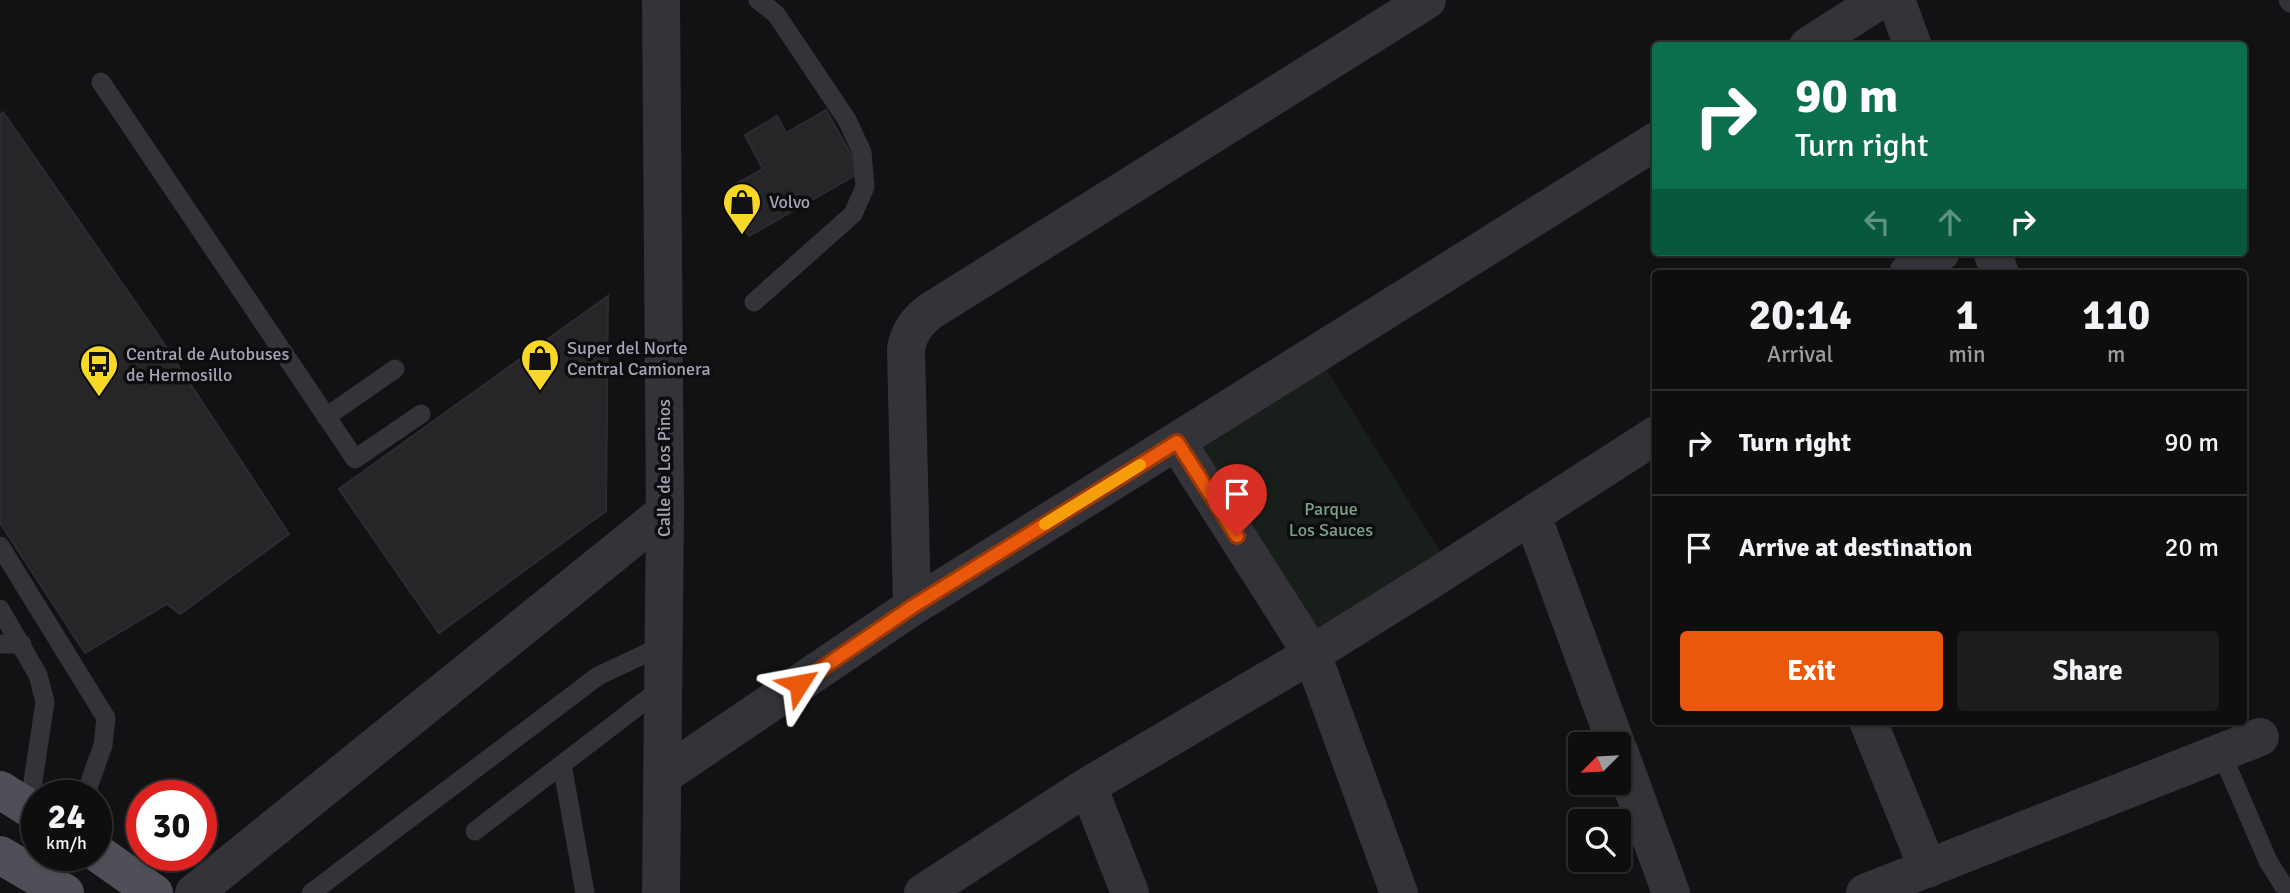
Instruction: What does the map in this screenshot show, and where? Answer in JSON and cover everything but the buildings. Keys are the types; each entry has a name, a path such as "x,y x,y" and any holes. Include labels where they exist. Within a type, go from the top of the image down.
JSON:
{"main road":[{"path":"112,863 155,893"},
{"path":"9,872 65,893"}],"street":[{"name":"Calle de Los Pinos","path":"661,0 665,512 661,893"},
{"path":"912,607 906,349 909,335 916,323 929,312 1427,0"},
{"path":"1814,42 1880,0"},
{"path":"1896,0 1912,42"},
{"path":"664,775 912,607 1652,144"},
{"path":"923,893 1088,786 1312,654 1652,438"},
{"path":"1177,442 1312,654 1399,893"},
{"path":"194,893 665,512"},
{"path":"1532,515 1612,732"},
{"path":"1870,725 1928,869"},
{"path":"1866,893 2260,737"},
{"path":"1631,784 1671,893"},
{"path":"1088,786 1130,893"}],"lane":[{"path":"754,302 853,214 865,187 862,152 846,120 776,13 758,0"},
{"path":"101,82 355,459 421,414"},
{"path":"326,417 395,369"},
{"path":"0,545 106,718 103,745 91,780"},
{"path":"0,609 38,675 45,702 27,780"},
{"path":"0,644 22,645"},
{"path":"311,893 598,676 662,646"},
{"path":"475,831 663,687"},
{"path":"2221,752 2268,861 2288,893"},
{"path":"562,764 585,893"}],"green space":[{"name":"Parque Los Sauces","path":"1320,359 1441,553 1313,634 1193,438"}],"slow traffic":[{"path":"1045,524 1140,465"}],"place":[{"name":"Volvo","path":"742,236"},
{"name":"Super del Norte Central Camionera","path":"540,392"},
{"name":"Central de Autobuses de Hermosillo","path":"99,398"}],"route":[{"path":"799,684 912,607 1177,442 1237,536"}]}
